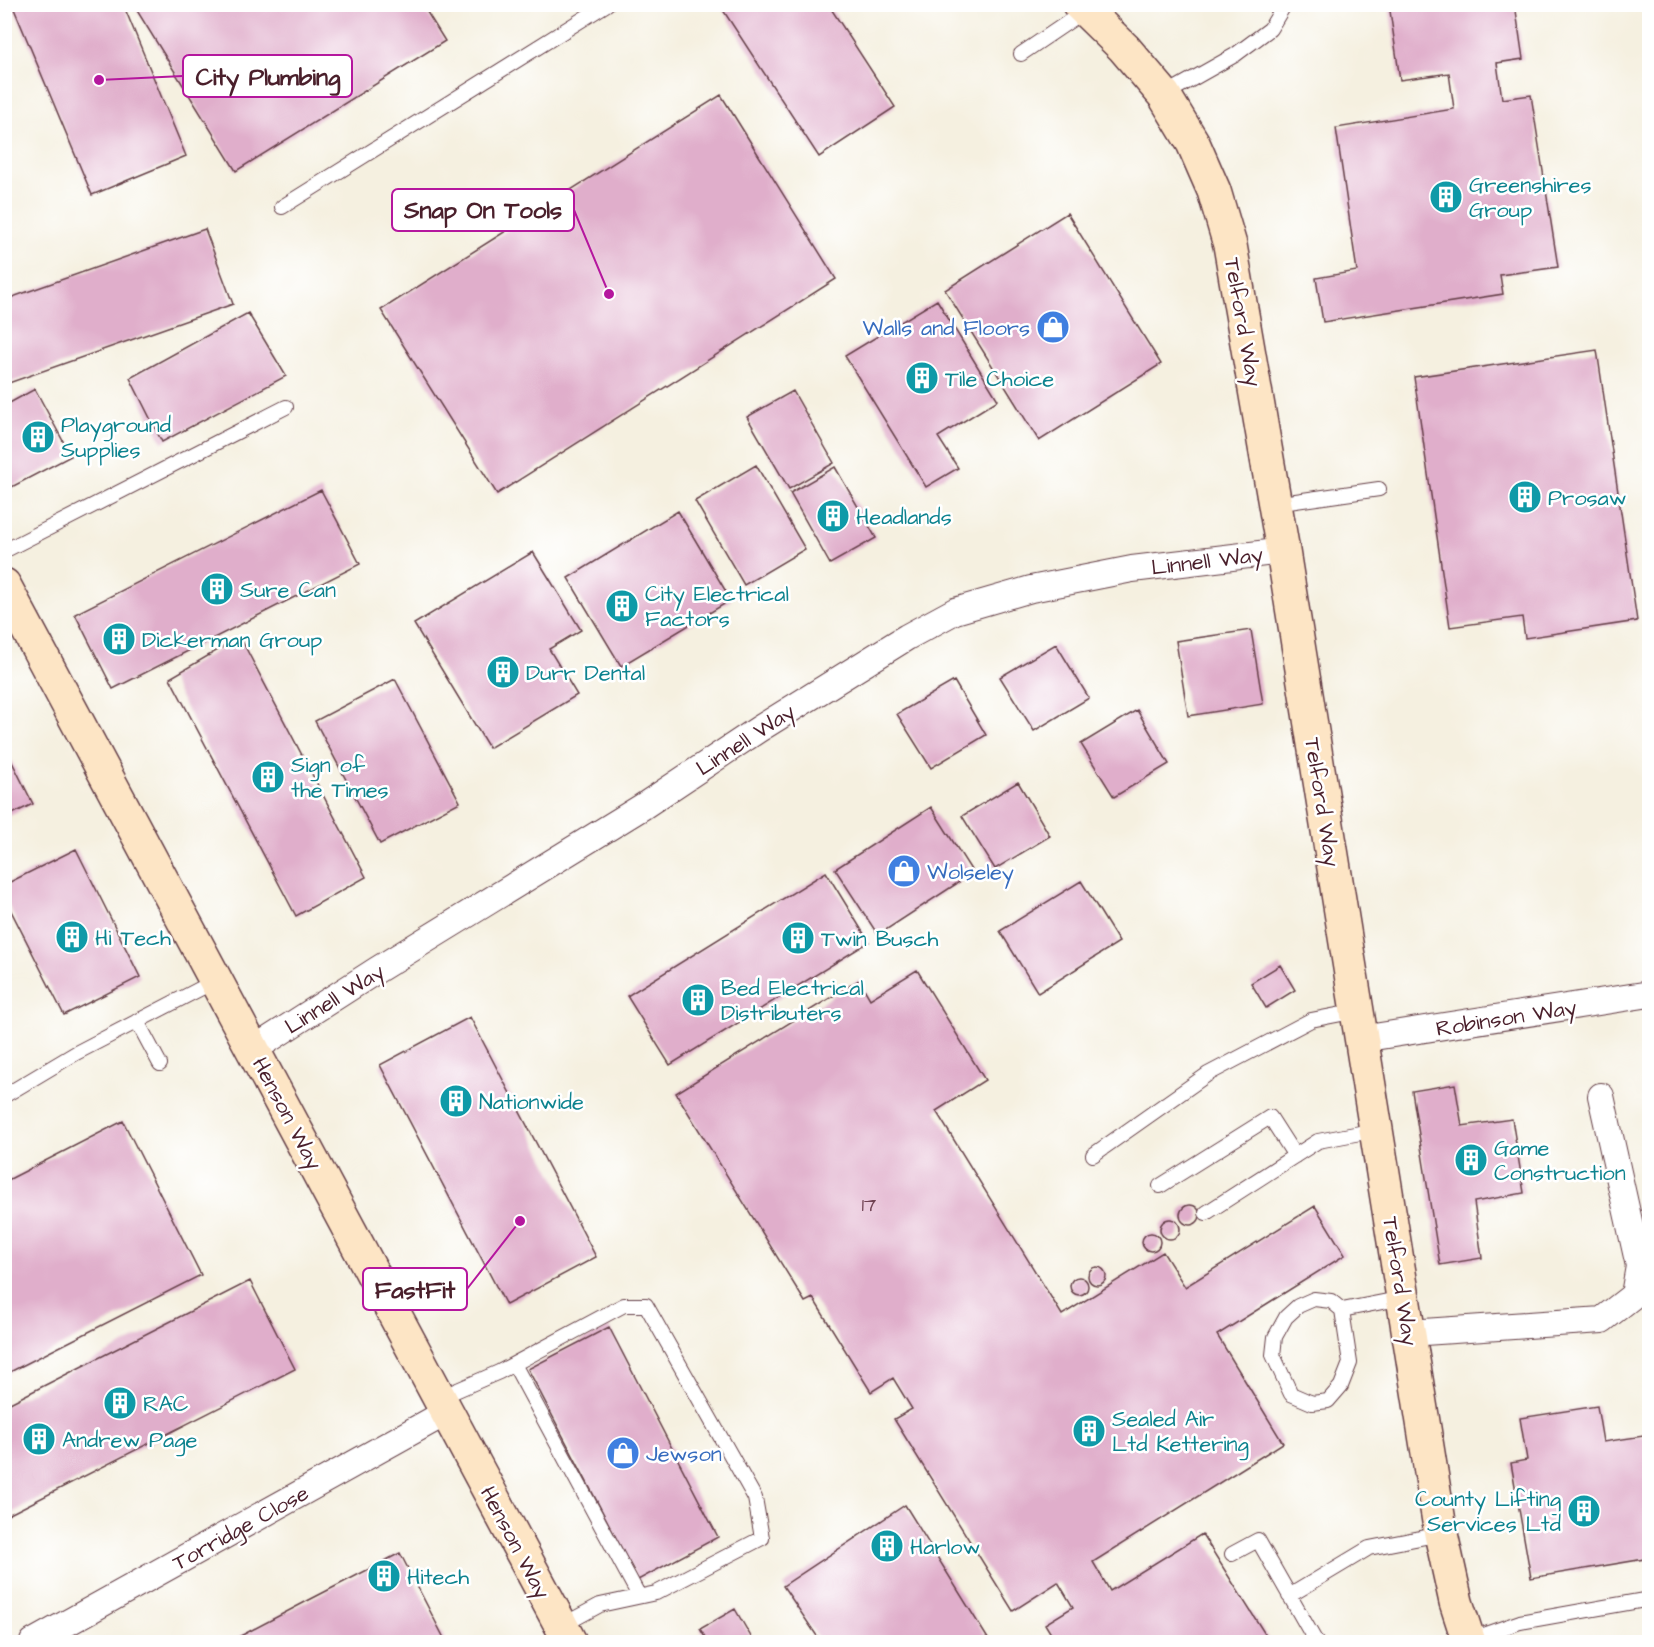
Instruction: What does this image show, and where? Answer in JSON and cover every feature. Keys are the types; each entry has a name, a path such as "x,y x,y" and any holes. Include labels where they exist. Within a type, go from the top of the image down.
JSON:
{"street":[{"name":"Telford Way","path":"1082,7 1124,48 1164,95 1192,143 1214,191 1230,245 1283,551 1442,1534 1456,1602 1469,1642"},
{"name":"Linnell Way","path":"254,1049 377,970 642,807 759,729 907,637 955,611 1030,589 1132,569 1283,551"},
{"name":"Henson Way","path":"7,594 217,980 566,1634"},
{"name":"Robinson Way","path":"1359,1025 1650,994"},
{"path":"1410,1333 1602,1320 1634,1295 1639,1266 1601,1096"},
{"name":"Torridge Close","path":"33,1642 443,1405"}],"lane":[{"path":"282,207 607,4"},
{"path":"1164,95 1235,55 1270,29 1285,4"},
{"path":"1021,54 1082,7"},
{"path":"4,551 286,407"},
{"path":"1275,504 1379,489"},
{"path":"4,1096 76,1053 217,980"},
{"path":"1093,1155 1208,1074 1311,1020 1359,1025"},
{"path":"137,1021 160,1064"},
{"path":"1161,1186 1270,1117 1295,1156"},
{"path":"1206,1213 1318,1141 1376,1130"},
{"path":"1342,1310 1403,1298"},
{"path":"1314,1299 1331,1301 1342,1310 1350,1364 1341,1386 1328,1401 1312,1403 1291,1394 1273,1355 1275,1337 1286,1317 1298,1306 1314,1299"},
{"path":"443,1405 624,1305 646,1305 755,1498 762,1538 656,1593 600,1605 566,1634"},
{"path":"514,1364 639,1596"},
{"path":"1288,1596 1369,1548 1442,1534"},
{"path":"1233,1554 1258,1540 1316,1642"},
{"path":"1469,1642 1520,1622 1650,1599"}],"building":[{"path":"12,4 123,4 186,156 92,195"},
{"path":"143,4 422,4 445,41 236,171 136,9"},
{"path":"719,4 828,4 895,107 819,157"},
{"name":"Greenshires Group","path":"1389,4 1515,4 1523,59 1497,63 1502,99 1531,95 1558,267 1500,275 1503,294 1323,322 1316,278 1357,271 1336,128 1454,109 1449,73 1400,80"},
{"path":"721,95 836,279 497,494 381,310"},
{"name":"Walls and Floors","path":"1067,213 1161,364 1039,441 945,290"},
{"path":"205,229 233,304 6,384 4,300"},
{"name":"Tile Choice","path":"937,300 998,400 938,437 958,468 926,487 845,356"},
{"path":"248,313 286,376 162,442 130,378"},
{"name":"Prosaw","path":"1597,350 1637,621 1525,638 1522,617 1450,627 1414,377"},
{"name":"Playground Supplies","path":"35,389 71,456 4,491 4,406"},
{"path":"793,391 834,463 789,489 747,417"},
{"path":"756,465 805,549 744,585 695,501"},
{"name":"Headlands","path":"835,467 876,538 830,564 790,493"},
{"path":"321,490 360,564 113,689 75,614"},
{"path":"678,511 731,600 621,666 568,578"},
{"name":"Durr Dental","path":"533,552 581,630 549,649 577,695 489,748 414,624"},
{"path":"1251,630 1263,704 1188,716 1176,641"},
{"name":"Sign of the Times","path":"240,637 366,877 296,916 170,678"},
{"path":"1056,644 1089,698 1034,731 1000,677"},
{"path":"395,679 460,802 380,844 315,721"},
{"path":"954,681 986,735 931,768 897,714"},
{"path":"1137,710 1169,764 1114,797 1081,744"},
{"path":"4,746 33,804 4,818"},
{"path":"1018,782 1050,836 995,869 962,816"},
{"name":"Wolseley","path":"931,807 973,873 878,935 835,869"},
{"name":"Hi Tech","path":"76,849 140,977 64,1015 4,897 4,885"},
{"path":"826,872 869,942 670,1065 627,996"},
{"path":"1081,881 1119,942 1038,993 1000,931"},
{"path":"1280,965 1295,990 1266,1008 1251,983"},
{"path":"917,970 985,1080 936,1111 1062,1315 1163,1252 1185,1287 1315,1206 1345,1255 1217,1335 1283,1443 1093,1562 1110,1591 1202,1534 1270,1642 1056,1642 1045,1624 1073,1607 1058,1582 1013,1611 894,1419 912,1409 893,1378 871,1392 813,1298 805,1302 676,1093 859,980 870,999"},
{"path":"470,1017 596,1257 506,1305 380,1065"},
{"name":"Game Construction","path":"1455,1084 1462,1126 1512,1119 1524,1193 1474,1202 1482,1258 1440,1265 1412,1091"},
{"path":"123,1121 201,1275 4,1375 4,1182"},
{"path":"1190,1205 1197,1208 1200,1215 1197,1222 1190,1225 1183,1222 1180,1215 1183,1208"},
{"path":"1170,1219 1177,1222 1180,1229 1177,1236 1170,1239 1163,1236 1160,1229 1163,1222"},
{"path":"1151,1233 1157,1236 1160,1242 1157,1248 1151,1251 1145,1248 1142,1242 1145,1236"},
{"path":"1097,1267 1103,1270 1106,1276 1103,1282 1097,1285 1091,1282 1088,1276 1091,1270"},
{"path":"1079,1277 1085,1280 1088,1286 1085,1292 1079,1295 1073,1292 1070,1286 1073,1280"},
{"path":"250,1281 295,1369 4,1517 4,1406"},
{"name":"Jewson","path":"609,1327 718,1537 638,1580 528,1369"},
{"name":"County Lifting Services Ltd","path":"1597,1406 1603,1442 1650,1435 1650,1558 1531,1578 1511,1463 1527,1460 1520,1418"},
{"name":"Harlow","path":"905,1505 990,1642 821,1642 783,1586"},
{"name":"Hitech","path":"400,1553 446,1642 229,1642 311,1599"},
{"path":"735,1609 754,1642 708,1642 700,1629"}],"place":[{"name":"City Plumbing","path":"99,80"},
{"name":"Greenshires Group","path":"1446,197"},
{"name":"Snap On Tools","path":"609,294"},
{"name":"Walls and Floors","path":"1053,327"},
{"name":"Tile Choice","path":"922,378"},
{"name":"Playground Supplies","path":"38,437"},
{"name":"Prosaw","path":"1525,497"},
{"name":"Headlands","path":"833,516"},
{"name":"Sure Can","path":"217,589"},
{"name":"City Electrical Factors","path":"622,606"},
{"name":"Dickerman Group","path":"119,639"},
{"name":"Durr Dental","path":"503,672"},
{"name":"Sign of the Times","path":"268,777"},
{"name":"Wolseley","path":"904,871"},
{"name":"Hi Tech","path":"72,937"},
{"name":"Twin Busch","path":"798,938"},
{"name":"Bed Electrical Distributers","path":"698,1000"},
{"name":"Nationwide","path":"456,1101"},
{"name":"Game Construction","path":"1471,1160"},
{"name":"FastFit","path":"520,1221"},
{"name":"RAC","path":"120,1403"},
{"name":"Sealed Air Ltd Kettering","path":"1089,1431"},
{"name":"Andrew Page","path":"39,1439"},
{"name":"Jewson","path":"623,1453"},
{"name":"County Lifting Services Ltd","path":"1584,1511"},
{"name":"Harlow","path":"887,1546"},
{"name":"Hitech","path":"384,1576"}]}
